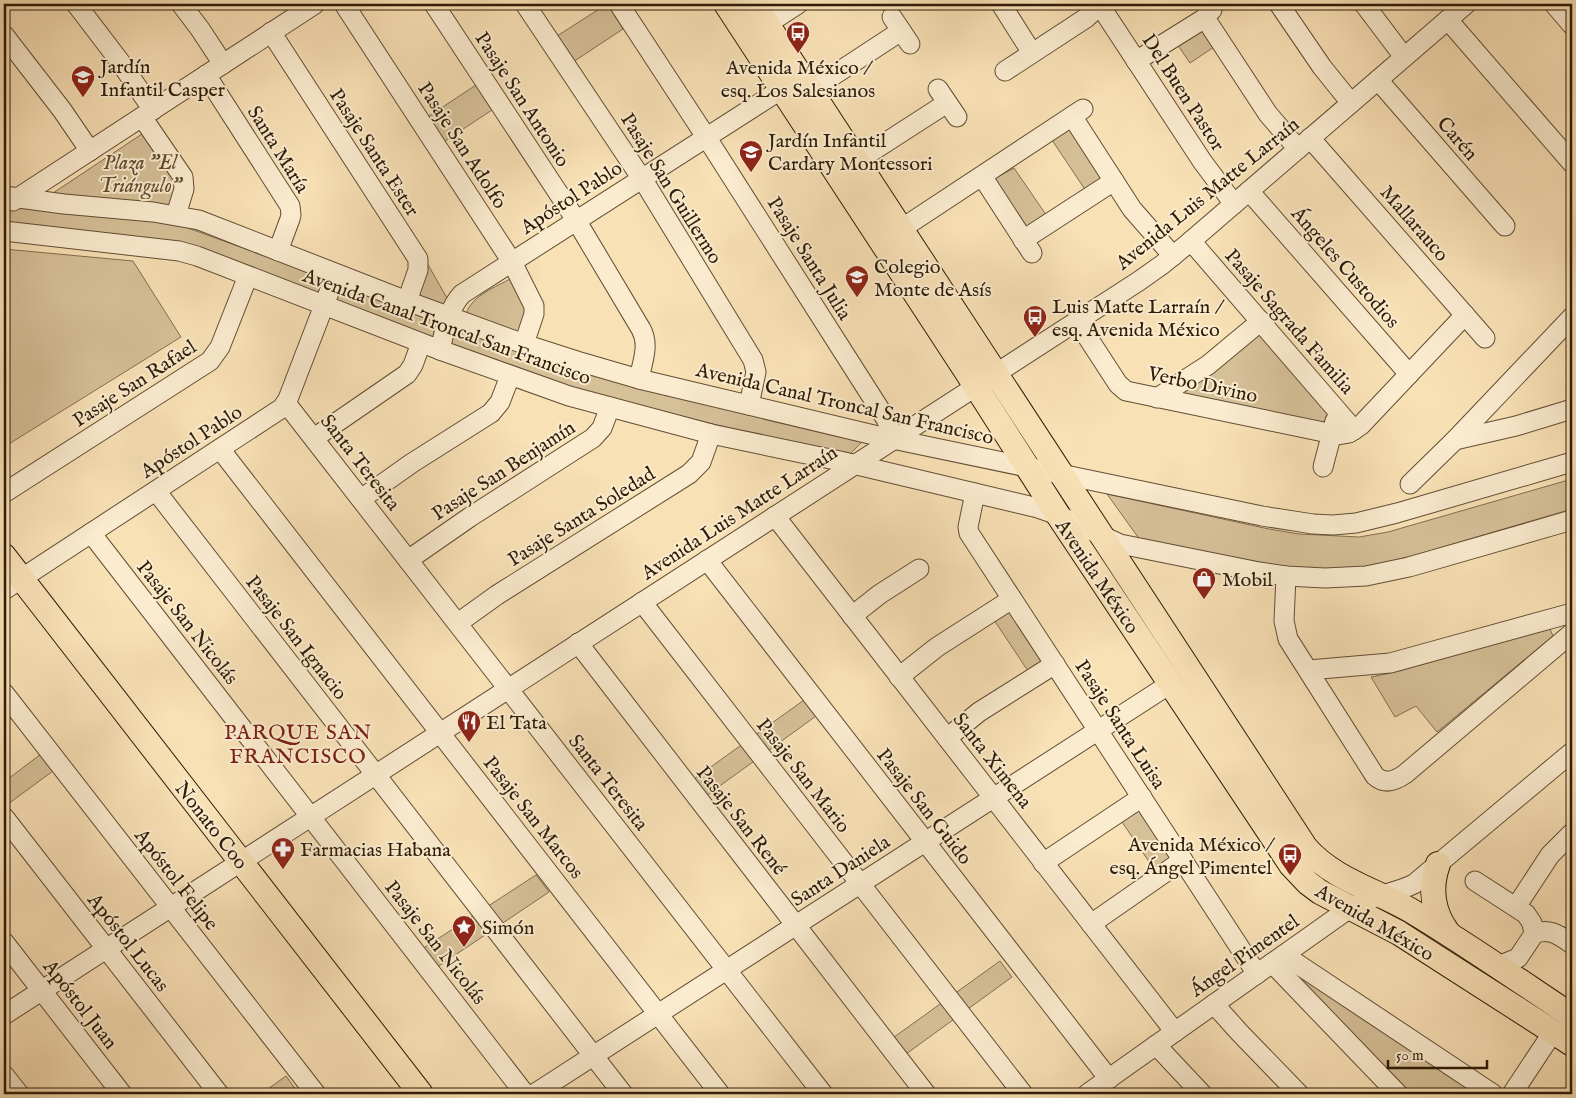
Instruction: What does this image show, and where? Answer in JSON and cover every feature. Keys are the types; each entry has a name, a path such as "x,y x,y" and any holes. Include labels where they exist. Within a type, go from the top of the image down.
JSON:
{"main road":[{"name":"Avenida México","path":"726,4 976,386 1058,515 1291,865 1308,883 1320,892 1399,933 1563,1038"},
{"name":"Avenida México","path":"754,4 1306,848 1328,869 1409,910 1450,935 1508,962 1527,986 1572,1016"},
{"name":"Nonato Coo","path":"4,556 12,584 240,862 421,1094"},
{"path":"1438,864 1433,885 1435,907 1444,927 1450,935"}],"street":[{"path":"76,4 118,59 183,178 184,189 176,215"},
{"path":"181,4 223,64"},
{"path":"8,200 90,151 315,4"},
{"name":"Pasaje San Adolfo","path":"344,4 512,262 534,306 534,314 524,344"},
{"name":"Pasaje San Antonio","path":"434,4 576,220 644,334 646,345 639,379"},
{"name":"Pasaje San Guillermo","path":"525,4 642,179 755,364 756,372 749,405"},
{"name":"Pasaje Santa Julia","path":"619,4 886,419 894,439"},
{"path":"747,37 798,4"},
{"path":"1000,4 1032,53"},
{"path":"1005,71 1086,18 1100,4"},
{"name":"Del Buen Pastor","path":"1100,4 1202,161 1234,204"},
{"path":"1279,4 1322,68 1351,103"},
{"path":"1364,4 1404,57"},
{"path":"1554,4 1572,25"},
{"path":"1456,9 1572,163"},
{"name":"Avenida Luis Matte Larraín","path":"4,1015 1139,281 1191,241 1378,80 1456,9"},
{"name":"Mallarauco","path":"1136,61 1208,14 1268,114 1304,143 1485,338"},
{"path":"811,90 901,31"},
{"name":"Pasaje Santa Ester","path":"271,32 418,259 419,266 407,301"},
{"path":"4,35 62,110 90,151"},
{"name":"Santa María","path":"206,75 290,206 290,219 278,251"},
{"name":"Carén","path":"1378,80 1505,226"},
{"name":"Apóstol Pablo","path":"440,350 449,317 454,305 462,294 782,89"},
{"path":"857,161 947,103"},
{"path":"901,229 1077,113 1114,181 1132,209 1173,256"},
{"path":"982,176 1028,246 1114,181"},
{"name":"Ángeles Custodios","path":"1249,191 1409,374"},
{"name":"Avenida Canal Troncal San Francisco","path":"8,200 176,215 199,220 449,317 524,344 639,379 894,439 1299,523 1333,525 1356,523 1397,513 1572,462"},
{"name":"Avenida Canal Troncal San Francisco","path":"4,231 179,251 197,256 421,343 569,396 711,434 854,464 1038,508 1058,515 1120,544 1259,572 1286,576 1325,578 1345,578 1387,572 1572,520"},
{"name":"Pasaje Sagrada Familia","path":"1191,241 1354,430"},
{"name":"Apóstol Pablo","path":"12,584 276,412 286,402 336,274"},
{"name":"Pasaje San Rafael","path":"4,494 210,361 220,347 248,276"},
{"path":"1354,430 1465,315"},
{"path":"1410,484 1493,401 1572,317"},
{"name":"Verbo Divino","path":"1077,321 1118,384 1126,390 1332,434 1344,435 1354,430"},
{"path":"1157,398 1214,362 1261,322"},
{"path":"314,438 407,374 413,365 421,343"},
{"path":"361,499 412,463 491,413 500,402 510,376"},
{"path":"1493,401 1516,426"},
{"name":"Santa Teresita","path":"286,402 823,1094"},
{"name":"Pasaje San Benjamín","path":"408,560 470,517 593,438 602,428 610,407"},
{"path":"1455,440 1516,426 1572,409"},
{"path":"1323,468 1338,410"},
{"path":"930,415 929,429 936,448"},
{"name":"Pasaje Santa Soledad","path":"458,623 497,595 688,474 701,462 711,434"},
{"name":"Pasaje San Marcos","path":"220,449 720,1094"},
{"name":"Pasaje San Ignacio","path":"156,491 623,1094"},
{"name":"Pasaje Santa Luisa","path":"975,493 968,530 1183,860 1271,964"},
{"name":"Santa Ximena","path":"774,516 1175,1032"},
{"name":"Pasaje San Nicolás","path":"90,533 525,1094"},
{"name":"Pasaje San Guido","path":"707,560 925,842 1098,1089"},
{"path":"852,616 880,594 919,569"},
{"path":"1286,576 1284,628 1288,639 1375,776 1385,782 1396,780 1405,774 1572,633"},
{"path":"899,677 937,647 1012,599"},
{"name":"Pasaje San Mario","path":"642,602 1023,1094"},
{"path":"1309,670 1390,662 1572,613"},
{"name":"Pasaje San René","path":"578,644 926,1094"},
{"path":"947,738 979,712 1055,664"},
{"name":"Santa Daniela","path":"534,1094 1170,684"},
{"name":"Apóstol Felipe","path":"4,692 316,1094"},
{"name":"Ángel Pimentel","path":"1098,1089 1156,1045 1350,908 1366,900 1394,893 1414,884 1572,752"},
{"path":"1044,863 1142,797"},
{"name":"Apóstol Lucas","path":"4,818 219,1094"},
{"path":"1516,907 1553,852 1572,833"},
{"path":"1553,852 1572,854"},
{"path":"1091,924 1183,860"},
{"path":"1475,881 1530,918 1534,934"},
{"path":"1508,962 1534,934 1539,932 1550,932 1572,943"},
{"name":"Apóstol Juan","path":"4,942 122,1094"},
{"path":"1271,964 1398,1094"},
{"path":"1271,964 1493,1094"},
{"path":"1214,1004 1299,1094"},
{"path":"1512,1094 1563,1038"},
{"path":"1156,1045 1202,1094"},
{"path":"4,1075 19,1094"}],"green space":[{"path":"607,4 623,29 573,62 557,36"},
{"path":"1202,27 1214,47 1190,63 1177,44"},
{"path":"476,85 492,110 442,143 426,118"},
{"path":"1071,128 1105,179 1086,191 1052,140"},
{"name":"Plaza \"El Triángulo\"","path":"148,130 180,178 173,209 50,195"},
{"path":"1014,168 1049,219 1027,235 992,180"},
{"path":"4,204 169,221 459,330 562,363 866,438 847,457 547,383 229,262 4,222"},
{"path":"4,249 133,261 181,337 4,447"},
{"path":"427,263 447,298 447,309 415,295"},
{"path":"512,278 532,311 525,337 466,314 469,307 479,297"},
{"path":"1260,331 1329,416 1321,425 1177,393"},
{"path":"1572,479 1572,509 1384,563 1326,571 1291,568 1140,540 1107,494 1269,529 1299,534 1359,537 1388,532"},
{"path":"1007,607 1048,662 1032,677 992,617"},
{"path":"1550,629 1553,636 1437,732 1416,706 1395,717 1371,677 1396,672"},
{"path":"804,700 816,716 706,796 694,779"},
{"path":"41,754 53,771 4,807 4,782"},
{"path":"1140,805 1178,856 1158,875 1120,819"},
{"path":"536,875 549,892 436,968 422,949"},
{"path":"1000,961 1012,977 902,1057 890,1040"},
{"path":"1300,972 1489,1094 1403,1094 1295,977"},
{"path":"286,1076 299,1094 261,1094"}],"place":[{"name":"Avenida México / esq. Los Salesianos","path":"798,54"},
{"name":"Jardín Infantil Casper","path":"83,98"},
{"name":"Jardín Infantil Cardary Montessori","path":"751,173"},
{"name":"Colegio Monte de Asís","path":"857,298"},
{"name":"Luis Matte Larraín / esq. Avenida México","path":"1035,338"},
{"name":"Mobil","path":"1204,600"},
{"name":"El Tata","path":"469,743"},
{"name":"Farmacias Habana","path":"283,870"},
{"name":"Avenida México / esq. Ángel Pimentel","path":"1290,876"},
{"name":"Simón","path":"464,948"}],"district":[{"name":"PARQUE SAN FRANCISCO","path":"298,744"}]}
